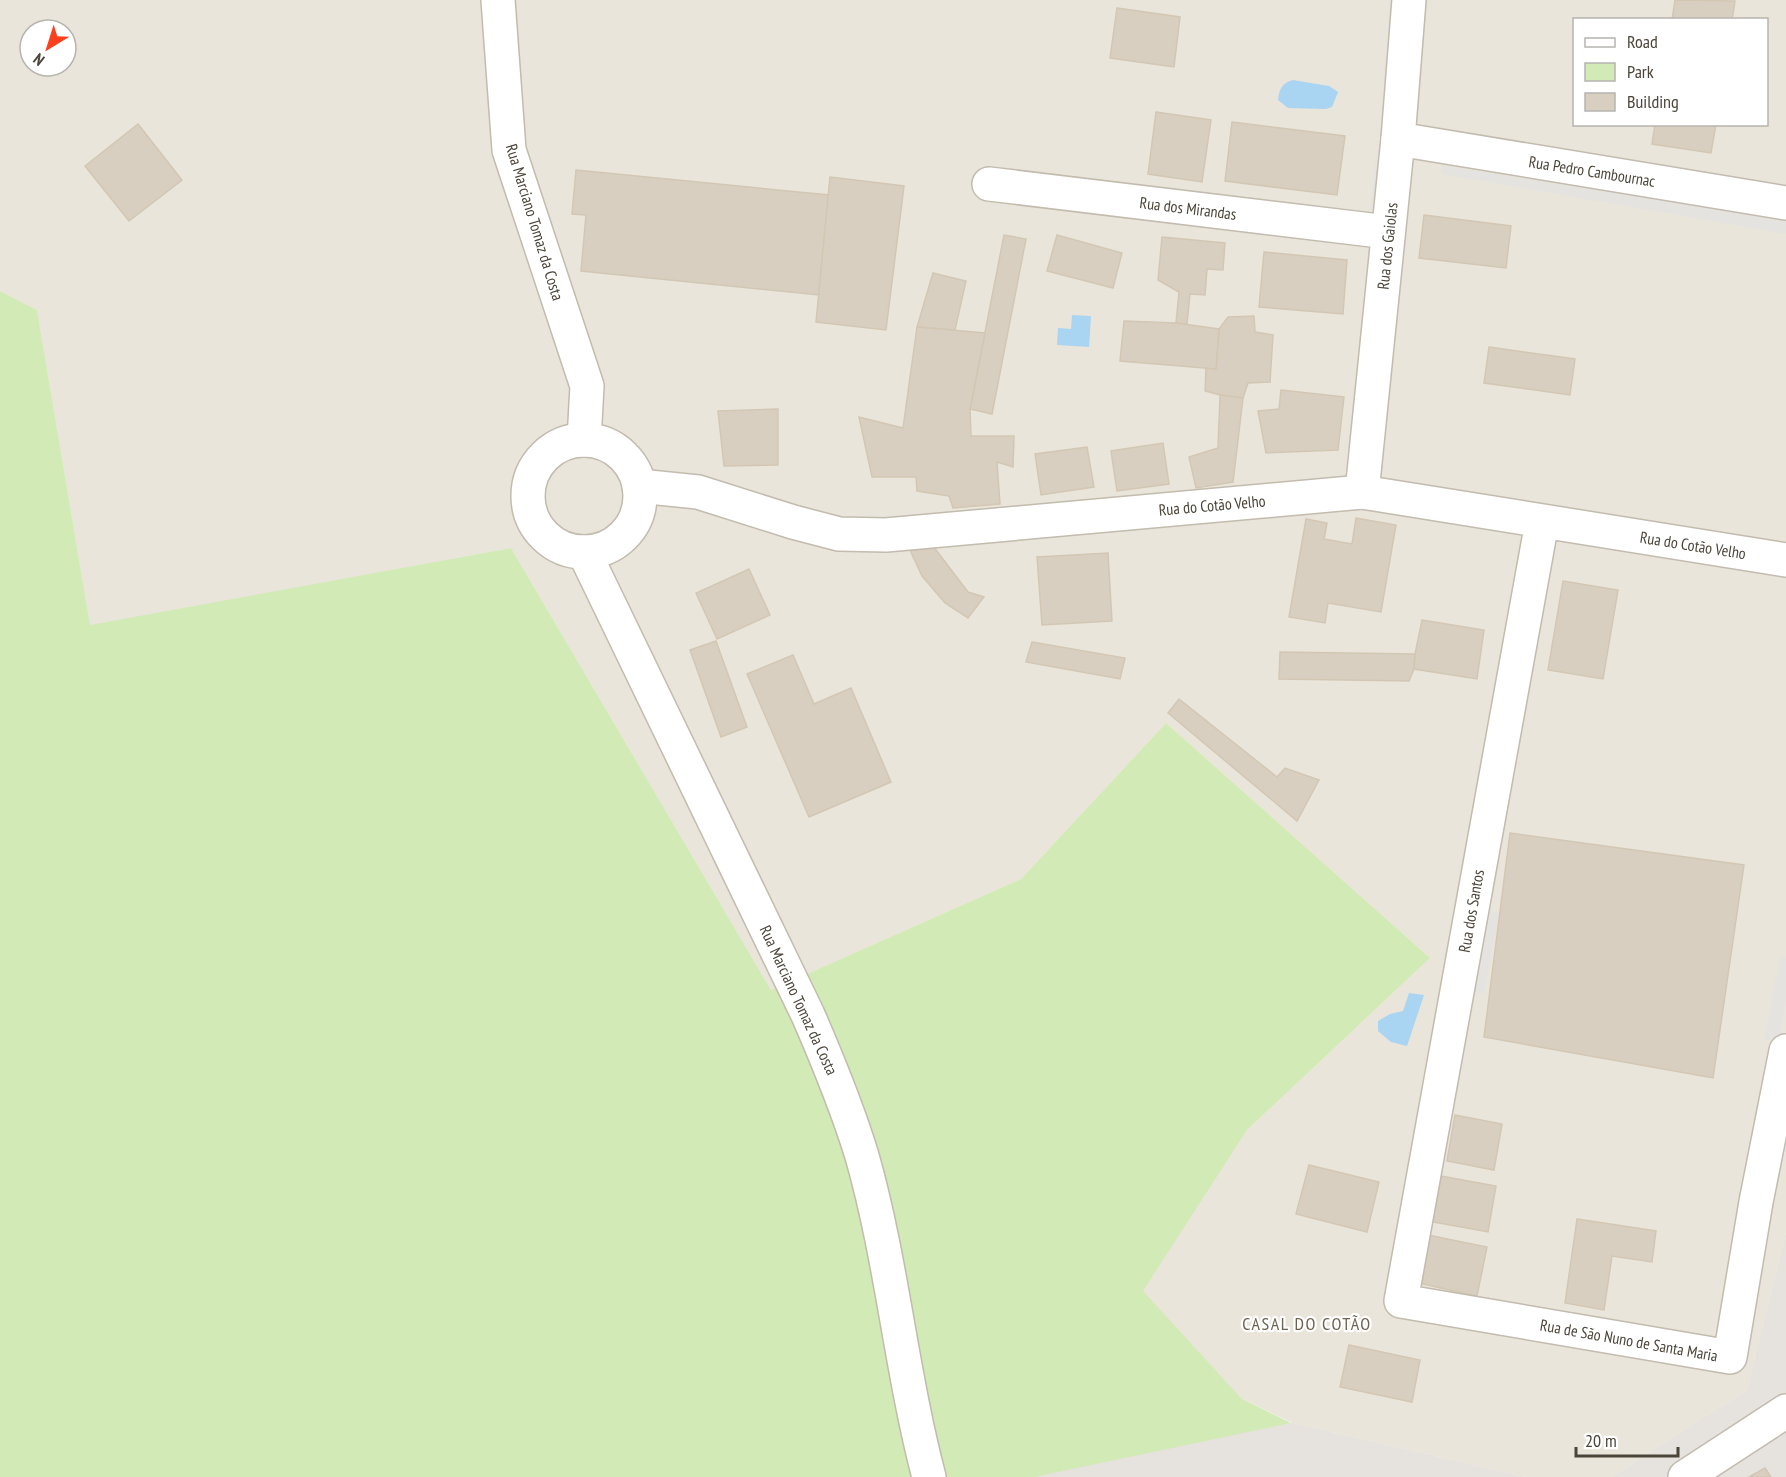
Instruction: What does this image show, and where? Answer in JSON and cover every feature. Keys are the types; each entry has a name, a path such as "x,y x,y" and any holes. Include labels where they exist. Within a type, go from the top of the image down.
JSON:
{"street":[{"name":"Rua Marciano Tomaz da Costa","path":"498,0 509,150 587,386 584,440"},
{"name":"Rua dos Gaiolas","path":"1362,492 1398,139 1409,0"},
{"name":"Rua Pedro Cambournac","path":"1398,139 1786,203"},
{"name":"Rua dos Mirandas","path":"988,184 1388,232"},
{"path":"584,440 599,442 613,449 625,458 634,471 639,486 640,502 636,518 627,532 615,543 601,550 584,552 567,550 551,542 539,530 530,514 528,496 530,479 538,464 551,451 566,443 584,440"},
{"name":"Rua do Cotão Velho","path":"639,486 698,492 839,534 886,535 1362,492 1786,560"},
{"name":"Rua dos Santos","path":"1401,1301 1542,522"},
{"name":"Rua Marciano Tomaz da Costa","path":"584,552 808,1015 838,1085 862,1156 882,1242 918,1433 929,1477"},
{"name":"Rua de São Nuno de Santa Maria","path":"1401,1301 1730,1357 1756,1202 1786,1052"},
{"path":"1685,1477 1784,1418"}],"shaded area":[{"path":"0,0 1786,0 1786,1232 1747,1390 1611,1477 1526,1477 1293,1423 1242,1399 1142,1291 1247,1130 1430,958 1166,723 1021,879 771,990 511,548 90,626 37,310 0,291"},
{"path":"1390,0 1404,0 1397,80 1384,79"},
{"path":"1377,149 1391,151 1375,207 1371,210 1370,207"},
{"path":"1442,165 1786,221 1786,234 1441,174"},
{"path":"1484,910 1499,913 1484,994 1468,991"},
{"path":"1780,956 1786,957 1786,999 1779,1041 1764,1039"},
{"path":"1786,1232 1786,1477 1611,1477 1747,1390"},
{"path":"1291,1423 1526,1477 984,1477"}],"green space":[{"path":"0,291 37,310 90,625 511,548 771,990 1021,879 1166,723 1430,958 1247,1130 1143,1291 1242,1399 1291,1423 1034,1477 0,1477"}],"water":[{"path":"1293,80 1329,86 1338,92 1332,107 1326,109 1288,108 1278,100 1278,96 1284,85"},
{"path":"1072,315 1091,316 1089,347 1057,345 1058,328 1071,329"},
{"path":"1409,993 1424,995 1407,1046 1391,1042 1378,1031 1378,1021 1390,1014 1403,1011"}],"building":[{"path":"1675,0 1735,1 1732,18 1672,18"},
{"path":"1117,8 1180,17 1174,67 1110,58"},
{"path":"1156,112 1211,120 1202,182 1148,174"},
{"path":"1232,122 1345,136 1337,195 1225,181"},
{"path":"138,124 182,180 129,221 85,166"},
{"path":"1655,126 1716,126 1711,153 1652,144"},
{"path":"576,170 829,195 819,295 581,271 586,215 572,214"},
{"path":"830,177 904,186 886,330 816,322"},
{"path":"1424,215 1511,226 1506,268 1419,258"},
{"path":"1004,235 1026,239 992,414 970,409"},
{"path":"1057,235 1122,253 1113,288 1047,271"},
{"path":"1162,237 1225,243 1223,270 1207,269 1205,295 1190,294 1187,324 1176,323 1179,292 1158,280"},
{"path":"1264,252 1347,260 1343,314 1259,307"},
{"path":"933,273 966,281 955,330 917,327"},
{"path":"1254,316 1255,332 1273,335 1270,382 1248,383 1243,398 1205,391 1206,368 1216,369 1219,329 1228,317"},
{"path":"1124,321 1176,323 1219,329 1216,369 1120,361"},
{"path":"917,327 985,333 970,409 971,436 1014,436 1013,467 997,462 1000,504 953,508 949,496 917,491 916,477 872,477 859,417 903,428"},
{"path":"1489,347 1575,359 1570,395 1484,383"},
{"path":"1281,390 1344,397 1338,450 1266,453 1258,411 1279,409"},
{"path":"1220,395 1243,398 1233,482 1196,488 1189,457 1218,448"},
{"path":"778,409 778,465 724,466 718,411"},
{"path":"1163,443 1169,484 1117,491 1111,451"},
{"path":"1087,447 1094,487 1041,495 1035,454"},
{"path":"1356,518 1396,525 1381,612 1328,603 1325,623 1289,617 1306,519 1327,523 1324,539 1352,544"},
{"path":"933,546 968,592 984,597 968,618 945,603 922,576 910,550"},
{"path":"1108,553 1112,621 1042,625 1037,557"},
{"path":"749,569 770,615 717,639 696,593"},
{"path":"1563,581 1618,590 1603,679 1548,670"},
{"path":"1422,620 1484,630 1477,679 1414,669"},
{"path":"716,641 747,727 721,737 690,650"},
{"path":"1032,642 1125,658 1120,679 1026,662"},
{"path":"1280,652 1415,654 1414,669 1409,681 1279,679"},
{"path":"793,655 814,704 851,688 891,782 809,817 747,674"},
{"path":"1179,699 1277,777 1285,768 1319,780 1297,821 1168,713"},
{"path":"1510,833 1744,865 1713,1078 1484,1037"},
{"path":"1455,1115 1502,1124 1494,1170 1447,1161"},
{"path":"1309,1165 1379,1182 1367,1232 1296,1214"},
{"path":"1441,1176 1496,1186 1488,1232 1433,1222"},
{"path":"1577,1219 1656,1231 1652,1262 1612,1256 1604,1310 1565,1303"},
{"path":"1428,1235 1487,1247 1477,1296 1418,1283"},
{"path":"1349,1345 1420,1360 1412,1402 1340,1387"},
{"path":"1765,1468 1771,1477 1749,1477"}],"district":[{"name":"CASAL DO COTÃO","path":"1307,1324"}]}
